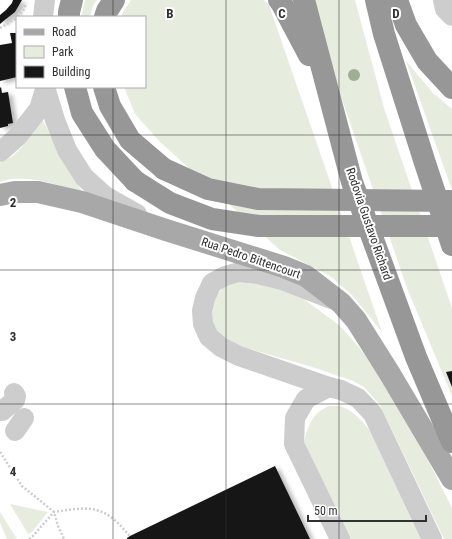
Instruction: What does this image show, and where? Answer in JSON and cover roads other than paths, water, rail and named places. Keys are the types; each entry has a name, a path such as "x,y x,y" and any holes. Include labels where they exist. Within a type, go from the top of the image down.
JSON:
{"highway":[{"path":"69,16 72,0"},
{"path":"105,16 114,0"},
{"path":"279,0 286,10 328,90"},
{"name":"Rodovia Gustavo Richard","path":"304,0 352,182 416,357 451,439"},
{"path":"376,0 384,34 452,245"},
{"path":"397,0 406,26 427,61 450,85"},
{"path":"76,88 82,113 105,149 135,181 170,203 212,219 259,226 452,226"},
{"path":"104,88 110,106 130,140 164,169 208,189 258,200 452,201"}],"main road":[{"name":"Rua Pedro Bittencourt","path":"0,195 15,192 38,192 82,202 284,267 306,276 341,303 356,320 386,367 452,479"}],"lane":[{"path":"43,16 45,0"},
{"path":"443,0 445,9 452,16"},
{"path":"0,152 18,137 39,109 45,88"},
{"path":"45,88 55,120 67,150 84,178 105,196 166,230"},
{"path":"341,303 282,280 258,274 239,272 226,276 212,283 205,298 202,311 203,324 209,337 222,347 239,356 329,387 342,390 358,398 373,414 432,539"},
{"path":"329,387 306,399 295,418 294,444 340,539"},
{"path":"2,411 15,400 16,396 14,394"}]}
